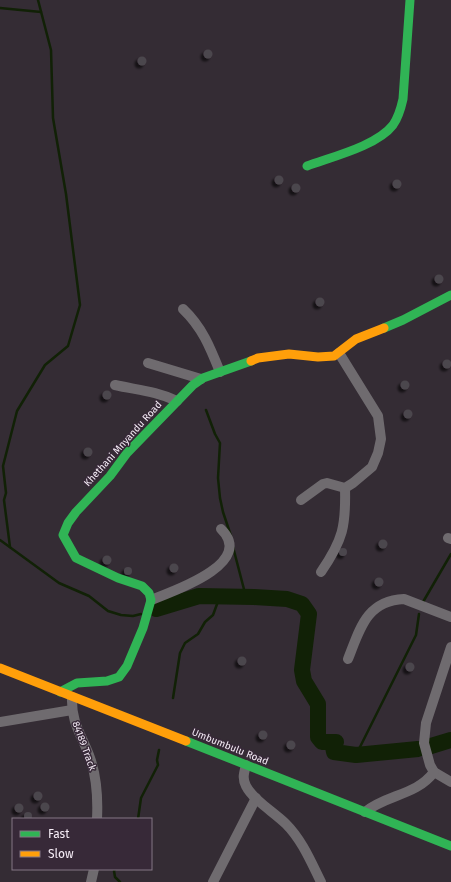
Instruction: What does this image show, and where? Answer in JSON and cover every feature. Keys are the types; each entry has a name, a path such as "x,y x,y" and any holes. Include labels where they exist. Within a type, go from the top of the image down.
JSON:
{"street":[{"path":"307,166 372,141 388,130 393,124 399,113 403,99 410,0"},
{"name":"Khethani Mnyandu Road","path":"151,600 149,593 142,586 118,578 76,558 63,535 68,523 76,512 110,476 127,453 177,401 193,385 201,380 258,358 289,354 328,358 334,356 356,339 403,320 451,294"},
{"path":"183,308 194,318 200,327 220,372"},
{"path":"301,500 323,484 327,483 345,488 353,484 372,467 378,453 381,439 378,416 339,353"},
{"path":"148,363 201,380"},
{"path":"115,385 162,394 177,401"},
{"path":"321,572 336,548 341,534 346,511 345,488"},
{"path":"60,692 77,682 107,681 119,677 127,666 144,628 151,600 189,585 209,573 222,562 230,545 229,539 221,529"},
{"path":"348,659 363,622 369,614 385,603 398,599 404,599 451,617"},
{"path":"451,647 425,730 424,742 430,765 434,772 451,782"},
{"name":"Umbumbulu Road","path":"0,668 451,846"},
{"name":"84189 Track","path":"72,697 74,719 90,756 94,771 98,796 97,818"},
{"path":"0,722 72,710"},
{"path":"246,765 243,779 250,792 286,825 299,840 321,882"},
{"path":"365,812 379,803 416,789 428,781 434,772"},
{"path":"212,882 256,798"},
{"path":"91,882 94,870"}],"building":[{"path":"206,50 210,50 212,54 210,58 206,58 204,56 204,52"},
{"path":"140,57 144,57 146,61 144,65 140,65 138,63 138,59"},
{"path":"277,176 281,176 283,180 281,184 277,184 275,182 275,178"},
{"path":"395,180 399,180 401,184 399,188 395,188 393,186 393,182"},
{"path":"294,184 298,184 300,188 298,192 294,192 292,190 292,186"},
{"path":"437,275 441,275 443,279 441,283 437,283 435,281 435,277"},
{"path":"318,298 322,298 324,302 322,306 318,306 316,304 316,300"},
{"path":"445,360 449,360 451,364 449,368 445,368 443,366 443,362"},
{"path":"403,381 407,381 409,385 407,389 403,389 401,387 401,383"},
{"path":"105,391 109,391 111,395 109,399 105,399 103,397 103,393"},
{"path":"406,410 410,410 412,414 410,418 406,418 404,416 404,412"},
{"path":"86,448 90,448 92,452 90,456 86,456 84,454 84,450"},
{"path":"381,540 385,540 387,544 385,548 381,548 379,546 379,542"},
{"path":"341,548 345,548 347,552 345,556 341,556 339,554 339,550"},
{"path":"105,556 109,556 111,560 109,564 105,564 103,562 103,558"},
{"path":"172,564 176,564 178,568 176,572 172,572 170,570 170,566"},
{"path":"126,567 130,567 132,571 130,575 126,575 124,573 124,569"},
{"path":"377,578 381,578 383,582 381,586 377,586 375,584 375,580"},
{"path":"240,657 244,657 246,661 244,665 240,665 238,663 238,659"},
{"path":"408,663 412,663 414,667 412,671 408,671 406,669 406,665"},
{"path":"261,731 265,731 267,735 265,739 261,739 259,737 259,733"},
{"path":"289,741 293,741 295,745 293,749 289,749 287,747 287,743"},
{"path":"36,792 40,792 42,796 40,800 36,800 34,798 34,794"},
{"path":"43,803 47,803 49,807 47,811 43,811 41,809 41,805"},
{"path":"17,804 21,804 23,808 21,812 17,812 15,810 15,806"},
{"path":"25,813 31,813 31,818 25,818"}],"waterway":[{"path":"10,547 4,500 6,493 3,466 17,411 45,365 68,346 80,305 66,194 53,118 51,50 38,0"},
{"path":"0,8 41,12"},
{"path":"206,410 220,443 218,478 220,498 231,536"},
{"path":"0,540 59,583 89,596 108,611 121,615 133,616 141,614"},
{"path":"233,547 246,597"},
{"path":"423,602 451,554"},
{"path":"156,609 199,596 287,599 302,604 309,614 302,670 304,681 318,704 318,737 322,742 336,742 333,747 334,752 356,755 418,749"},
{"path":"173,698 180,653 185,643 198,634 205,622 213,615 220,596"},
{"path":"356,755 416,635 419,614"},
{"path":"431,746 451,740"},
{"path":"138,818 141,798 158,765 157,760 159,750"},
{"path":"114,870 115,877 120,882"}],"traffic: fast":[{"path":"307,166 341,155 365,145 386,132 395,122 403,99 410,0"},
{"path":"384,328 403,320 451,295"},
{"path":"60,692 77,683 107,681 119,677 127,666 143,628 151,600 149,593 142,586 118,578 76,558 63,535 68,523 76,512 110,476 127,453 193,385 203,378 251,361"},
{"path":"186,741 451,846"}],"traffic: slow":[{"path":"251,361 258,358 289,354 318,357 334,356 356,339 384,328"},
{"path":"0,668 186,741"}]}
